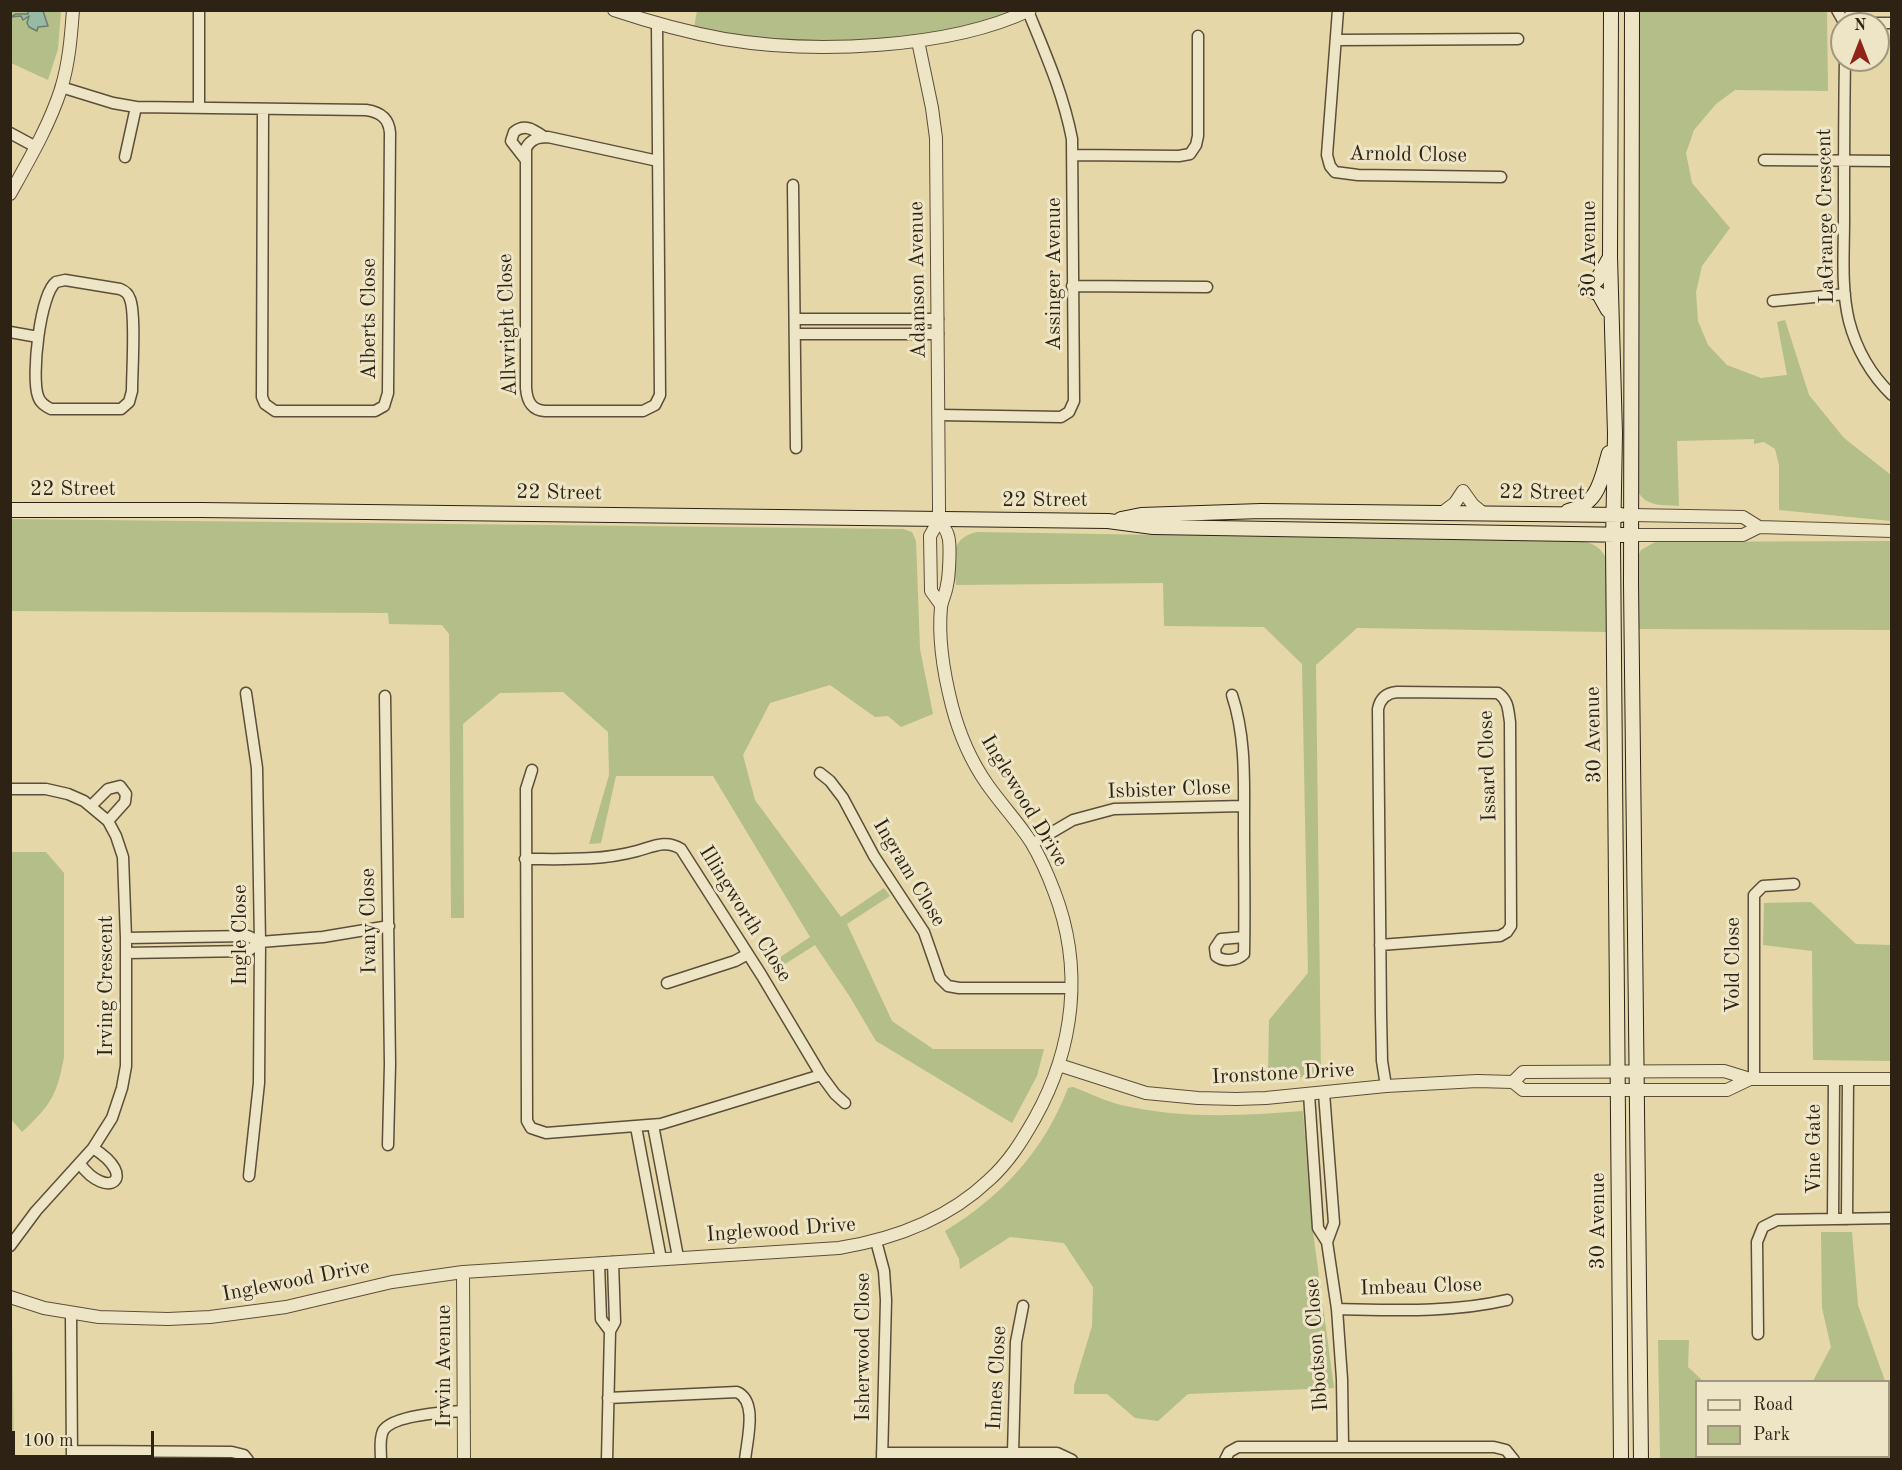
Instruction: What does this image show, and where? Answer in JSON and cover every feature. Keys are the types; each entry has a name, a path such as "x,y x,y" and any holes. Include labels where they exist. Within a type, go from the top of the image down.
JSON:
{"main road":[{"name":"30 Avenue","path":"1611,10 1610,257 1615,434 1613,535 1621,1460"},
{"name":"30 Avenue","path":"1632,10 1631,535 1641,1460"},
{"path":"1610,257 1597,280 1586,288 1599,294 1605,301 1611,318"},
{"path":"1554,515 1574,510 1593,498 1601,482 1615,434"},
{"name":"22 Street","path":"10,510 237,510 1108,521 1153,527 1631,535"},
{"name":"22 Street","path":"1108,521 1141,515 1261,511 1632,515"}],"street":[{"path":"10,194 36,147 62,87 70,46 73,10"},
{"path":"199,10 199,108"},
{"path":"614,10 657,24 727,39 787,45 873,45 918,41 980,27 1029,11"},
{"name":"Arnold Close","path":"1338,10 1327,155 1330,166 1335,172 1358,175 1501,177"},
{"name":"Assinger Avenue","path":"939,415 1061,417 1069,412 1074,401 1073,155 1065,106 1029,11"},
{"name":"Allwright Close","path":"657,24 660,390 658,401 652,408 643,411 545,411 535,409 526,396 525,159 511,141 513,132 526,127 544,137 658,161"},
{"path":"1073,155 1179,156 1190,154 1196,146 1198,136 1198,36"},
{"path":"1337,40 1518,39"},
{"name":"Adamson Avenue","path":"918,41 936,138 939,520"},
{"name":"LaGrange Crescent","path":"1845,72 1845,294 1849,320 1858,346 1877,379 1892,395"},
{"name":"Alberts Close","path":"62,87 104,101 136,107 366,110 379,113 387,121 390,133 388,393 384,406 375,411 276,411 265,404 262,397 263,109"},
{"path":"125,157 136,107"},
{"path":"10,133 36,147"},
{"path":"525,159 529,143 536,138 544,137"},
{"path":"1764,160 1892,160"},
{"path":"793,185 796,448"},
{"path":"72,280 124,291 132,306 132,391 129,402 116,410 57,410 45,406 36,392 38,337 48,292 51,285 56,282 72,280"},
{"path":"1072,286 1207,287"},
{"path":"1773,301 1845,294"},
{"path":"795,319 938,319"},
{"path":"10,332 38,337"},
{"path":"795,334 938,334"},
{"path":"1443,512 1463,491 1473,505 1483,513"},
{"name":"22 Street","path":"1632,515 1743,517 1759,527"},
{"name":"Inglewood Drive","path":"939,520 930,536 931,591 941,605"},
{"name":"Inglewood Drive","path":"10,1297 71,1314 134,1319 220,1316 286,1307 392,1282 463,1272 819,1250 876,1241 933,1220 962,1202 989,1181 1020,1144 1046,1097 1059,1065 1069,1022 1071,988 1069,945 1063,915 1032,844 986,782 963,738 952,707 945,674 941,627 941,605 948,575 948,536 939,520"},
{"name":"22 Street","path":"1631,535 1743,535 1759,527 1892,531"},
{"name":"Issard Close","path":"1380,945 1500,936 1511,926 1510,722 1508,704 1498,693 1397,692 1388,694 1379,703 1380,945 1382,1061 1386,1086"},
{"name":"Ingle Close","path":"246,693 257,768 260,942 259,1083 249,1176"},
{"name":"Isbister Close","path":"1232,695 1243,740 1244,937"},
{"name":"Ivany Close","path":"386,696 390,1108 388,1145"},
{"path":"532,770 526,789 525,859 527,1121 531,1128 546,1133 653,1125 821,1075"},
{"name":"Ingram Close","path":"820,773 830,781 843,798 874,856 924,932 937,973 948,986 959,988 1071,988"},
{"path":"91,806 112,787 120,786 124,789 125,802 108,821"},
{"name":"Irving Crescent","path":"10,789 59,791 91,806 108,821 123,857 126,938 126,1066 122,1088 112,1118 93,1148 36,1211 10,1246"},
{"name":"Isbister Close","path":"1032,844 1073,820 1114,808 1244,806"},
{"name":"Illingworth Close","path":"525,859 592,860 622,855 664,843 674,844 684,852 821,1075 845,1103"},
{"name":"Vold Close","path":"1752,1079 1754,895 1763,886 1794,884"},
{"path":"126,938 248,936 260,942 323,937 389,926"},
{"path":"193,938 193,953"},
{"path":"126,953 248,951 260,942"},
{"path":"667,983 735,961 748,954"},
{"name":"Ironstone Drive","path":"1059,1065 1126,1088 1171,1096 1236,1099 1477,1081 1513,1082 1523,1090 1727,1090 1752,1079"},
{"name":"Ironstone Drive","path":"1513,1082 1523,1072 1724,1071 1752,1079"},
{"path":"1752,1079 1892,1079"},
{"name":"Vine Gate","path":"1847,1219 1848,1079"},
{"name":"Vine Gate","path":"1833,1219 1834,1080"},
{"name":"Ibbotson Close","path":"1324,1093 1334,1223 1327,1242"},
{"name":"Ibbotson Close","path":"1309,1095 1318,1228 1327,1242 1336,1309 1342,1379 1343,1446"},
{"path":"653,1125 678,1257"},
{"path":"636,1127 661,1258"},
{"path":"80,1164 97,1181 105,1184 116,1179 118,1172 115,1166 93,1148"},
{"path":"1833,1153 1847,1152"},
{"path":"1758,1334 1757,1242 1763,1227 1777,1220 1892,1218"},
{"name":"Isherwood Close","path":"876,1241 884,1271 886,1300 882,1456 1057,1453 1068,1456 1072,1460"},
{"path":"607,1460 610,1332 615,1322 613,1262"},
{"path":"598,1263 601,1319 610,1332"},
{"name":"Irwin Avenue","path":"463,1272 464,1460"},
{"name":"Imbeau Close","path":"1336,1309 1445,1310 1507,1300"},
{"name":"Innes Close","path":"1013,1453 1016,1342 1023,1306"},
{"path":"71,1314 72,1455 232,1452 244,1455 248,1460"},
{"path":"609,1398 737,1392 744,1395 749,1405 745,1460"},
{"path":"381,1460 381,1436 387,1426 398,1421 442,1412 464,1411"},
{"path":"1225,1460 1229,1452 1238,1447 1343,1446 1494,1447 1506,1450 1514,1460"}],"green space":[{"path":"11,11 61,11 58,49 48,80 11,63"},
{"path":"697,11 1030,11 980,27 845,46 693,33"},
{"path":"1639,11 1827,11 1828,91 1735,90 1716,104 1694,130 1686,153 1692,183 1730,228 1702,266 1696,292 1698,321 1708,345 1727,365 1761,378 1787,375 1777,322 1785,320 1809,395 1844,438 1891,475 1891,521 1779,510 1779,465 1775,449 1764,442 1754,444 1754,439 1677,441 1679,506 1651,503 1638,492"},
{"path":"11,519 903,529 912,532 916,541 920,649 933,714 901,727 888,716 875,717 830,685 770,703 743,755 755,800 841,917 884,888 890,896 847,924 892,1021 933,1049 1044,1049 1037,1076 1012,1123 876,1041 815,945 774,971 770,964 810,937 713,776 616,776 601,843 589,844 609,775 608,732 563,692 500,693 463,724 464,918 451,918 449,634 442,625 389,624 388,613 11,611"},
{"path":"977,532 1584,542 1597,547 1607,559 1607,632 1357,628 1316,665 1321,1077 1268,1078 1269,1020 1308,973 1302,664 1264,627 1164,626 1163,583 956,585 954,560 957,546 967,535"},
{"path":"1891,541 1891,630 1639,629 1637,558 1641,550 1655,542"},
{"path":"10,852 46,852 64,873 64,1057 59,1081 51,1099 22,1132 10,1118"},
{"path":"1811,902 1856,944 1891,945 1891,1061 1813,1060 1812,951 1763,945 1764,903"},
{"path":"1073,1087 1121,1105 1166,1113 1234,1115 1303,1111 1311,1217 1334,1388 1188,1394 1158,1421 1135,1418 1107,1394 1074,1394 1074,1386 1092,1326 1093,1287 1064,1243 1010,1237 960,1269 959,1259 945,1231 985,1203 1019,1170 1047,1132 1068,1088"},
{"path":"1821,1232 1852,1232 1858,1305 1885,1380 1814,1380 1831,1347 1822,1308"},
{"path":"10,1310 12,1311 14,1460 10,1459"},
{"path":"1658,1340 1689,1340 1688,1367 1702,1380 1695,1380 1695,1458 1890,1458 1890,1395 1892,1401 1891,1459 1660,1459"}],"shaded area":[{"path":"28,11 43,11 48,26 38,27 37,31 29,27 27,23 29,16 23,20 21,16 11,17 16,14 28,14"}]}
